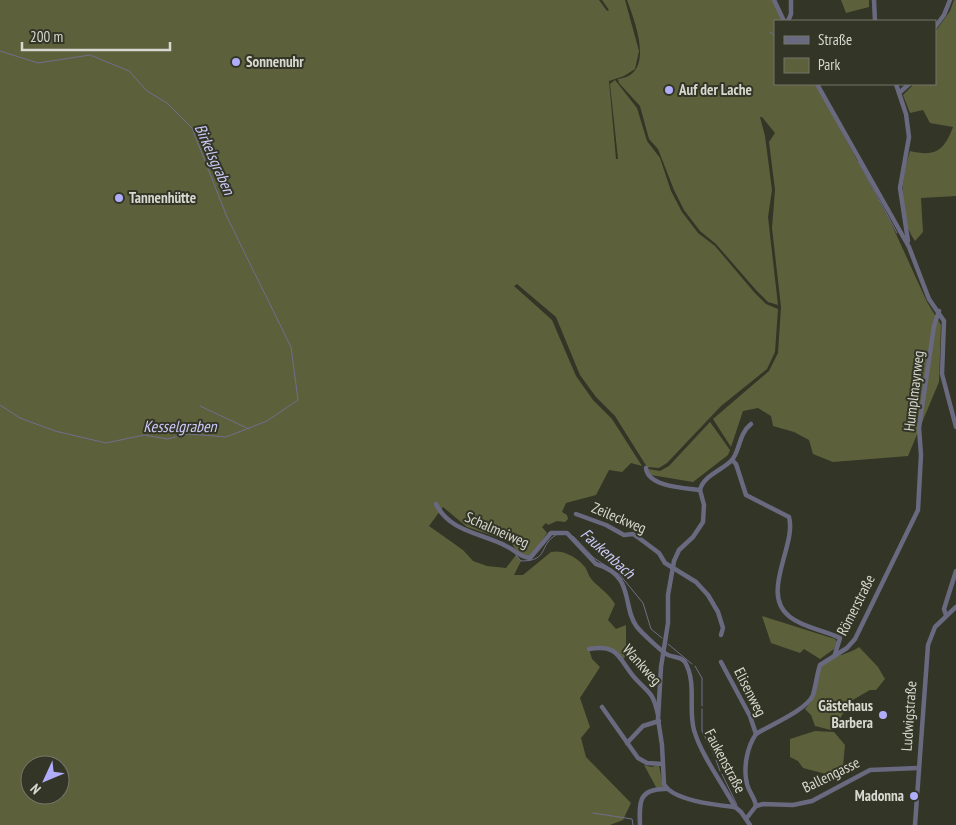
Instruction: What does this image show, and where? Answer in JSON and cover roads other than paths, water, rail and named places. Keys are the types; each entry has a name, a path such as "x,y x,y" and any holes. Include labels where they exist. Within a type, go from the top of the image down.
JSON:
{"street":[{"path":"774,0 785,20"},
{"path":"787,20 791,14 791,0"},
{"path":"874,0 874,20"},
{"path":"936,26 944,16 950,0"},
{"path":"818,85 909,247"},
{"path":"896,85 906,114 909,137 900,188 903,222 909,247 925,290 944,321 942,374 956,427"},
{"path":"900,93 909,85"},
{"name":"Humplmayrweg","path":"908,533 918,510 921,455 919,428 934,326 939,311"},
{"path":"750,825 735,808 694,801 668,789 664,784 659,720 664,651 668,630 668,595 672,568 679,550 693,537 703,522 704,505 700,490 706,480 732,460 739,441 746,428 751,424"},
{"path":"732,460 736,464 746,495 789,517 791,529 782,558 778,590 783,612 792,618 840,638 850,645"},
{"path":"646,468 647,474 665,486 700,490"},
{"name":"Schalmeiweg","path":"436,504 440,512 463,530 508,546 523,558 530,558 551,533 568,533 596,564 602,566 624,585 636,625 664,651"},
{"name":"Zeileckweg","path":"576,514 606,525 624,535 633,534 659,553 662,560 672,568"},
{"name":"Römerstraße","path":"756,734 804,706 812,696 820,665 850,645 857,635 908,533"},
{"path":"672,568 693,580 708,594 722,622 721,635"},
{"path":"956,571 944,609 946,615 956,607"},
{"name":"Ludwigstraße","path":"915,825 918,768 925,713 923,693 928,645 935,627 946,615"},
{"path":"835,654 840,638"},
{"name":"Wankweg","path":"589,649 602,646 618,653 633,676 654,698 659,720"},
{"name":"Faukenstraße","path":"664,651 682,659 686,665 692,695 694,730 735,808"},
{"name":"Elisenweg","path":"721,662 750,716 756,734"},
{"path":"602,707 640,760 663,764"},
{"path":"627,743 643,726 659,720"},
{"path":"746,819 756,806 746,782 747,752 756,734"},
{"name":"Ballengasse","path":"756,806 763,804 793,805 812,801 870,770 918,768"},
{"path":"640,825 640,804 644,796 650,790 668,789"}],"waterway":[{"path":"770,32 774,35"},
{"name":"Birkelsgraben","path":"0,51 38,63 90,55 129,71 147,91 167,103 192,128 227,217 291,347 298,400 267,421 226,437 188,434 167,439 144,435 106,443 55,431 20,418 0,405"},
{"path":"858,161 897,233"},
{"name":"Kesselgraben","path":"200,406 249,429"},
{"name":"Faukenbach","path":"516,555 521,561 536,558 543,552 547,543 556,535"},
{"name":"Faukenbach","path":"573,536 594,558 620,575 643,603 651,629 662,638"},
{"name":"Faukenbach","path":"668,644 692,664"},
{"name":"Faukenbach","path":"695,666 702,678 702,706"},
{"name":"Faukenbach","path":"702,709 702,731 715,756"},
{"name":"Faukenbach","path":"716,760 720,771"},
{"name":"Faukenbach","path":"722,774 737,805"},
{"path":"593,813 632,819 633,825"}],"place":[{"name":"Sonnenuhr","path":"236,62"},
{"name":"Auf der Lache","path":"669,90"},
{"name":"Tannenhütte","path":"119,198"},
{"name":"Gästehaus Barbera","path":"883,715"},
{"name":"Madonna","path":"914,796"}]}
